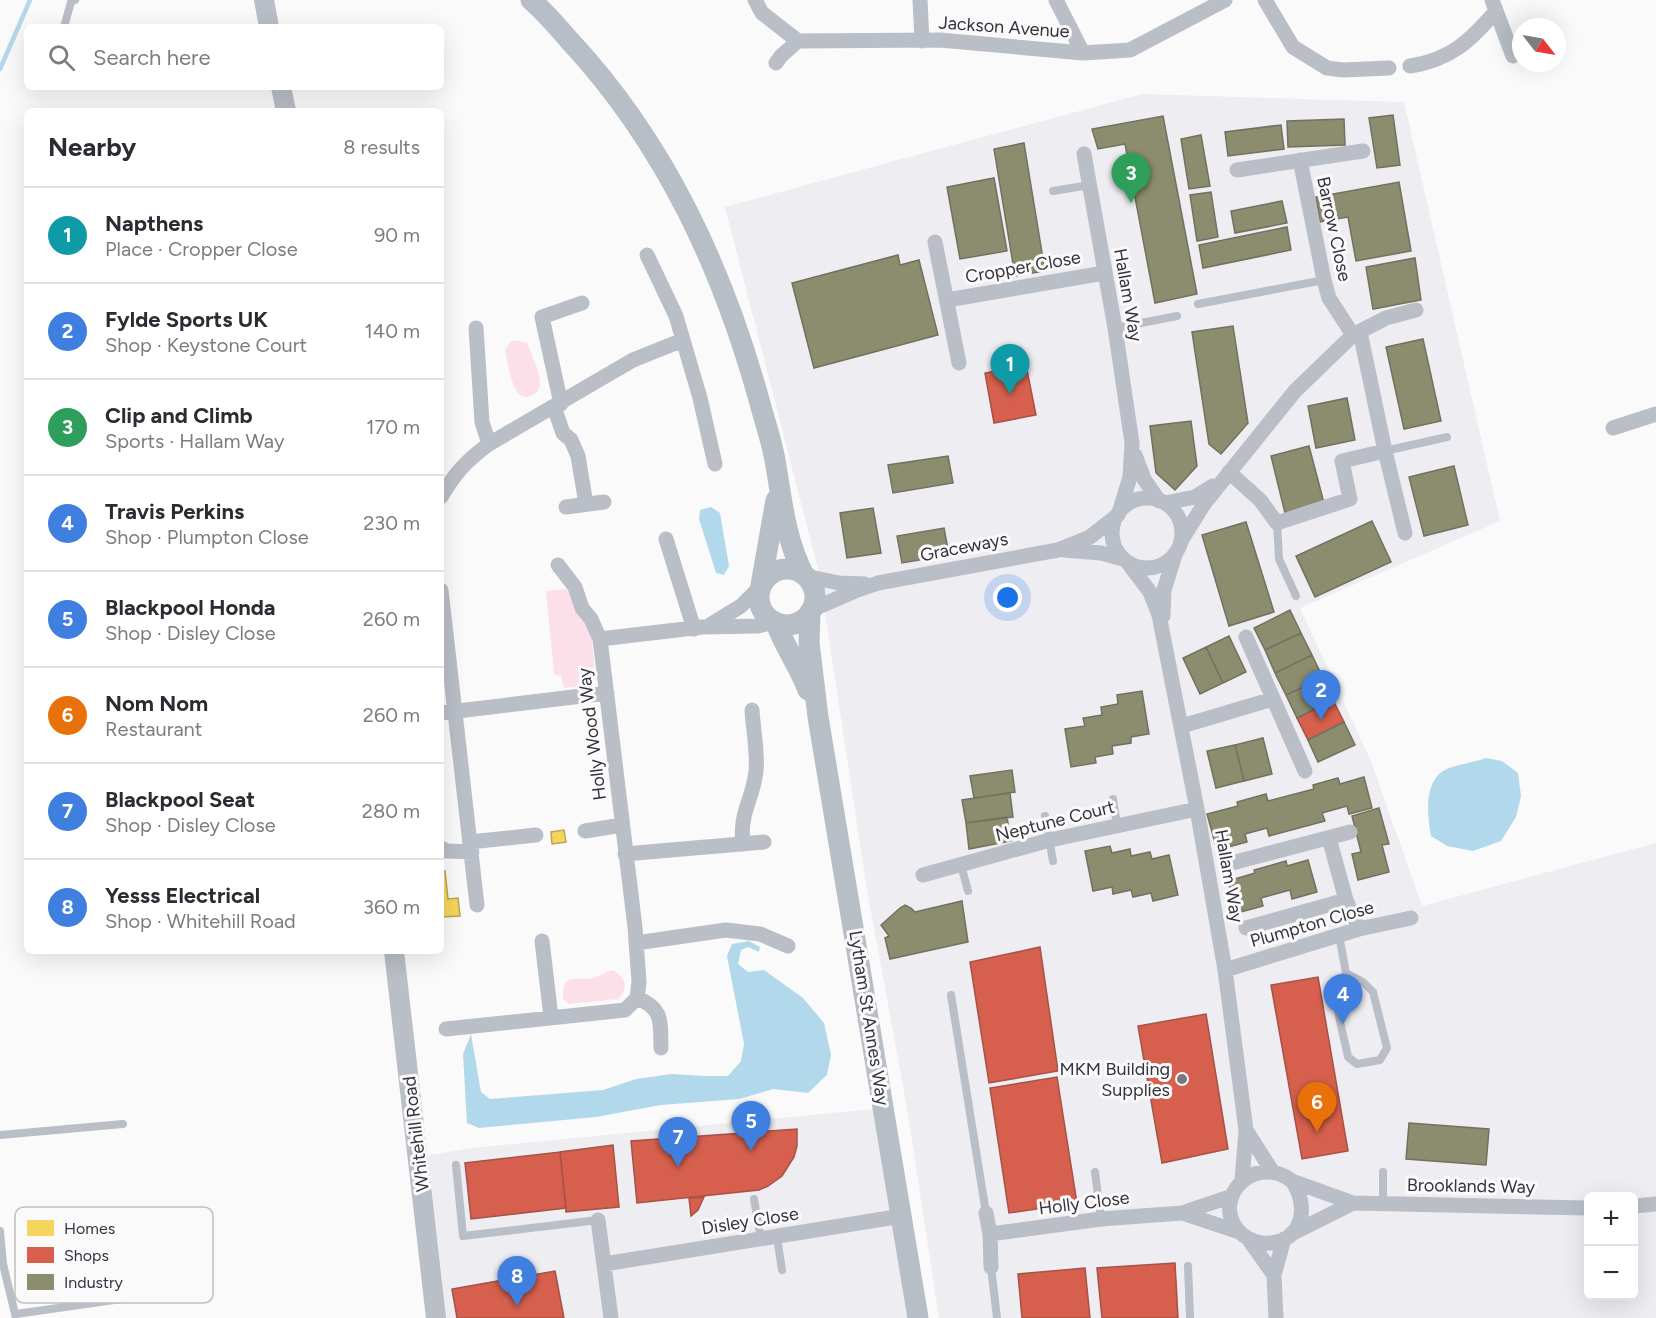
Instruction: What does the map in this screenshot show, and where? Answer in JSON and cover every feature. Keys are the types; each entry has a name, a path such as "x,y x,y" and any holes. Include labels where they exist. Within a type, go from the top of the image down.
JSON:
{"main road":[{"path":"531,0 584,56 621,102 666,168 714,268 750,364 772,447 789,539 814,591 815,600 811,611 803,620 794,624 775,622 766,616 761,609 759,597 771,532 777,480"},
{"path":"761,586 768,576 781,569 796,570 805,575"},
{"name":"Lytham St Annes Way","path":"811,611 808,632 818,717 918,1318"},
{"name":"Lytham St Annes Way","path":"775,622 804,679 818,717"}],"street":[{"path":"264,0 269,24"},
{"path":"755,0 762,13 798,41 776,63"},
{"name":"Jackson Avenue","path":"920,0 921,41"},
{"name":"Jackson Avenue","path":"1056,0 1083,53"},
{"name":"Jackson Avenue","path":"798,41 940,40 1083,53 1130,50 1225,0"},
{"path":"1265,0 1293,47 1327,68 1343,70 1389,68"},
{"path":"1494,5 1512,53"},
{"path":"1410,66 1446,57 1461,47 1475,36 1494,5"},
{"path":"282,90 285,108"},
{"name":"Barrow Close","path":"1237,170 1363,151"},
{"name":"Hallam Way","path":"1084,154 1115,328 1132,443 1144,479 1162,502"},
{"name":"Barrow Close","path":"1300,160 1329,298 1357,333"},
{"name":"Cropper Close","path":"935,242 948,300 958,363"},
{"path":"647,255 676,316 700,398 715,464"},
{"name":"Cropper Close","path":"948,300 1104,273"},
{"path":"582,303 542,317 563,433 572,440 578,456 586,504"},
{"path":"1229,472 1209,490 1195,498 1162,502 1141,499 1125,506 1118,514 1114,524 1113,542 1126,561 1145,568 1153,568 1169,560 1198,512 1295,391 1357,333 1386,318 1416,310"},
{"path":"476,328 482,422 489,444"},
{"path":"1357,333 1405,533"},
{"path":"444,492 455,474 470,458 489,444 633,360 683,340"},
{"path":"1613,428 1656,414"},
{"name":"Hallam Way","path":"1118,514 1130,477 1132,443"},
{"path":"1229,472 1260,500 1277,523 1350,499 1342,461 1385,451"},
{"path":"566,507 604,502"},
{"path":"1162,502 1176,513 1179,520 1182,534 1178,547"},
{"name":"Graceways","path":"811,611 878,583 1058,550 1090,537 1118,514"},
{"path":"666,539 698,628"},
{"name":"Hallam Way","path":"1163,631 1164,590 1178,547"},
{"name":"Graceways","path":"1058,550 1101,553 1126,561"},
{"name":"Hallam Way","path":"1126,561 1150,592 1160,615 1182,726 1226,970 1246,1130 1242,1180"},
{"name":"Holly Wood Way","path":"558,565 575,587 582,608 591,619 600,639 636,943 639,982 637,998"},
{"name":"Graceways","path":"805,575 839,583 878,583"},
{"path":"698,628 731,614 761,586"},
{"path":"600,639 698,628 758,626 775,622"},
{"path":"444,636 449,712 471,847 477,905"},
{"path":"1246,637 1305,771"},
{"path":"449,712 607,693"},
{"path":"1182,726 1273,699"},
{"path":"743,844 741,828 753,789 756,770 752,710"},
{"name":"Neptune Court","path":"923,875 1050,840 1197,809"},
{"path":"585,831 622,825"},
{"path":"1228,864 1350,832"},
{"path":"444,850 447,851 536,835"},
{"path":"1329,838 1346,900 1359,929"},
{"path":"625,854 764,842"},
{"path":"1246,927 1346,900"},
{"name":"Plumpton Close","path":"1226,970 1359,929 1411,918"},
{"path":"636,943 726,930 760,934 788,946"},
{"path":"542,941 551,1017"},
{"name":"Whitehill Road","path":"394,954 436,1318"},
{"path":"446,1029 625,1010 637,998 650,1003 656,1009 661,1021 661,1047"},
{"name":"Hallam Way","path":"1246,1130 1272,1171"},
{"path":"1274,1275 1232,1220 1230,1208 1232,1196 1242,1180 1253,1173 1272,1171 1284,1175 1299,1191 1302,1203 1298,1225 1288,1237 1274,1275 1276,1318"},
{"name":"Brooklands Way","path":"1292,1181 1353,1203 1584,1208"},
{"name":"Holly Close","path":"990,1234 1101,1219 1182,1213 1232,1196"},
{"name":"Brooklands Way","path":"1288,1237 1353,1203"},
{"path":"1638,1206 1656,1204"},
{"path":"986,1213 990,1234 991,1267"},
{"name":"Holly Close","path":"1182,1213 1244,1236"},
{"name":"Disley Close","path":"604,1264 902,1216"},
{"path":"598,1220 611,1318"},
{"path":"1244,1236 1258,1243 1271,1244 1288,1237"}],"lane":[{"path":"65,24 71,2 75,0"},
{"path":"1053,191 1090,185"},
{"path":"1198,304 1324,280"},
{"path":"1115,328 1177,316"},
{"path":"1385,451 1447,437"},
{"path":"1277,523 1279,559 1296,597"},
{"path":"1113,799 1117,825"},
{"path":"1046,816 1053,861"},
{"path":"961,865 968,891"},
{"path":"1339,935 1346,973 1339,983 1337,997 1348,1057 1357,1064 1380,1060 1387,1048 1373,992 1363,982 1346,973"},
{"path":"951,995 986,1213"},
{"path":"0,1135 123,1124"},
{"path":"456,1165 463,1236 598,1220"},
{"path":"1095,1172 1101,1219"},
{"path":"1383,1172 1383,1203"},
{"path":"754,1199 761,1239"},
{"path":"0,1231 4,1285 16,1316 95,1303"},
{"path":"777,1237 783,1270"},
{"path":"1188,1266 1190,1318"},
{"path":"991,1267 997,1318"}],"shaded area":[{"path":"1142,94 1404,102 1500,521 1300,608 1371,761 1422,906 1656,843 1656,1318 939,1318 907,1108 867,890 819,573 725,207"},
{"path":"514,340 527,343 539,375 538,390 526,397 520,395 512,382 505,350"},
{"path":"564,589 570,591 591,626 595,676 591,684 587,686 564,688 561,676 554,674 546,591"},
{"path":"612,970 623,979 625,987 618,999 569,1004 563,999 563,990 568,981 593,978"},
{"path":"884,1108 918,1318 436,1318 418,1157 471,1148"}],"water":[{"path":"711,507 720,513 729,566 724,575 716,573 699,519 700,510"},
{"path":"1486,758 1502,761 1518,773 1521,796 1516,817 1501,841 1473,851 1447,846 1431,836 1428,807 1431,788 1441,773 1449,768"},
{"path":"749,941 760,947 759,952 748,947 741,950 738,964 748,972 764,970 803,998 824,1023 831,1055 827,1075 808,1093 773,1089 739,1099 661,1105 596,1117 479,1128 467,1123 463,1054 471,1034 481,1092 490,1099 603,1090 636,1079 671,1074 728,1076 741,1061 744,1044 727,956 732,944"}],"building: Homes":[{"path":"564,830 566,842 552,844 551,832"},
{"path":"444,871 448,899 458,898 460,916 444,917"}],"building: Shops":[{"path":"1026,365 1036,415 994,423 985,373"},
{"path":"1333,700 1344,722 1308,740 1297,718"},
{"path":"1040,947 1058,1071 989,1083 970,962"},
{"path":"1318,977 1348,1151 1302,1159 1271,985"},
{"name":"MKM Building Supplies","path":"1206,1014 1228,1149 1162,1163 1138,1026"},
{"path":"1057,1077 1077,1203 1009,1213 990,1088"},
{"path":"797,1129 797,1146 794,1157 782,1176 768,1186 759,1190 637,1203 631,1141"},
{"path":"613,1145 619,1207 566,1212 560,1152"},
{"path":"560,1152 566,1208 471,1219 465,1163"},
{"path":"704,1197 698,1210 691,1216 689,1198"},
{"path":"1175,1263 1178,1318 1102,1318 1097,1268"},
{"path":"1085,1268 1090,1318 1022,1318 1018,1274"},
{"path":"555,1271 564,1318 457,1318 452,1289"}],"building: Industry":[{"path":"1393,115 1400,165 1377,168 1369,118"},
{"path":"1163,116 1197,294 1155,303 1125,144 1098,149 1092,129"},
{"path":"1344,119 1345,145 1288,147 1287,121"},
{"path":"1281,125 1284,149 1228,156 1225,132"},
{"path":"1201,135 1210,186 1189,189 1181,139"},
{"path":"1024,143 1045,271 1015,276 994,149"},
{"path":"994,178 1007,251 960,259 947,187"},
{"path":"1399,182 1411,251 1356,261 1348,217 1320,222 1316,197"},
{"path":"1211,192 1218,237 1197,241 1190,195"},
{"path":"1282,201 1287,223 1235,233 1231,211"},
{"path":"1287,227 1291,250 1203,268 1199,245"},
{"path":"898,255 900,265 919,260 938,335 814,368 792,283"},
{"path":"1415,258 1421,300 1373,309 1366,267"},
{"path":"1233,326 1248,423 1221,454 1209,444 1192,332"},
{"path":"1423,339 1441,421 1404,429 1386,347"},
{"path":"1347,398 1355,440 1316,448 1308,406"},
{"path":"1191,421 1197,466 1175,490 1156,473 1150,426"},
{"path":"1309,446 1324,503 1285,513 1271,456"},
{"path":"948,456 953,483 893,493 888,465"},
{"path":"1454,466 1468,525 1424,536 1409,477"},
{"path":"873,508 881,553 847,558 840,513"},
{"path":"1372,521 1391,562 1315,597 1296,556"},
{"path":"1246,522 1274,612 1229,626 1202,535"},
{"path":"944,528 949,555 902,563 897,536"},
{"path":"1290,610 1301,633 1265,650 1254,628"},
{"path":"1301,633 1312,655 1275,673 1265,650"},
{"path":"1229,636 1246,672 1223,683 1206,647"},
{"path":"1206,647 1223,683 1200,694 1183,658"},
{"path":"1312,655 1323,678 1286,695 1275,673"},
{"path":"1323,678 1333,700 1297,718 1286,695"},
{"path":"1142,691 1149,734 1131,737 1131,743 1112,746 1113,754 1095,757 1096,763 1071,767 1065,729 1085,726 1083,718 1102,715 1101,707 1118,704 1117,695"},
{"path":"1344,722 1355,745 1318,762 1308,740"},
{"path":"1263,738 1272,774 1244,781 1235,745"},
{"path":"1235,745 1244,781 1216,788 1207,751"},
{"path":"1012,770 1015,792 974,798 970,776"},
{"path":"1364,777 1372,808 1349,814 1347,806 1322,813 1325,821 1269,836 1267,828 1245,834 1247,842 1217,850 1207,814 1238,806 1237,802 1266,794 1268,801 1314,789 1313,785 1338,778 1340,784"},
{"path":"1010,793 1013,817 966,823 962,800"},
{"path":"1379,808 1389,844 1382,845 1389,872 1358,880 1352,854 1361,852 1352,816"},
{"path":"1007,817 1011,841 969,849 966,823"},
{"path":"1110,846 1112,853 1130,849 1131,856 1150,852 1152,859 1169,855 1178,895 1153,901 1151,893 1133,897 1131,890 1113,894 1112,887 1093,891 1085,851"},
{"path":"1308,860 1317,892 1292,899 1290,890 1261,898 1263,906 1237,913 1228,881 1255,873 1254,870 1286,861 1287,866"},
{"path":"962,901 968,942 890,959 885,938 889,936 881,925 900,908 905,905 915,912"},
{"path":"1409,1123 1489,1129 1486,1165 1406,1159"}],"waterway":[{"path":"0,69 30,0"}],"place":[{"name":"Clip and Climb","path":"1131,203"},
{"name":"Napthens","path":"1010,394"},
{"name":"Fylde Sports UK","path":"1321,720"},
{"name":"Travis Perkins","path":"1343,1024"},
{"name":"MKM Building Supplies","path":"1182,1079"},
{"name":"Nom Nom","path":"1317,1132"},
{"name":"Blackpool Honda","path":"751,1151"},
{"name":"Blackpool Seat","path":"678,1167"},
{"name":"Yesss Electrical","path":"517,1306"}]}
